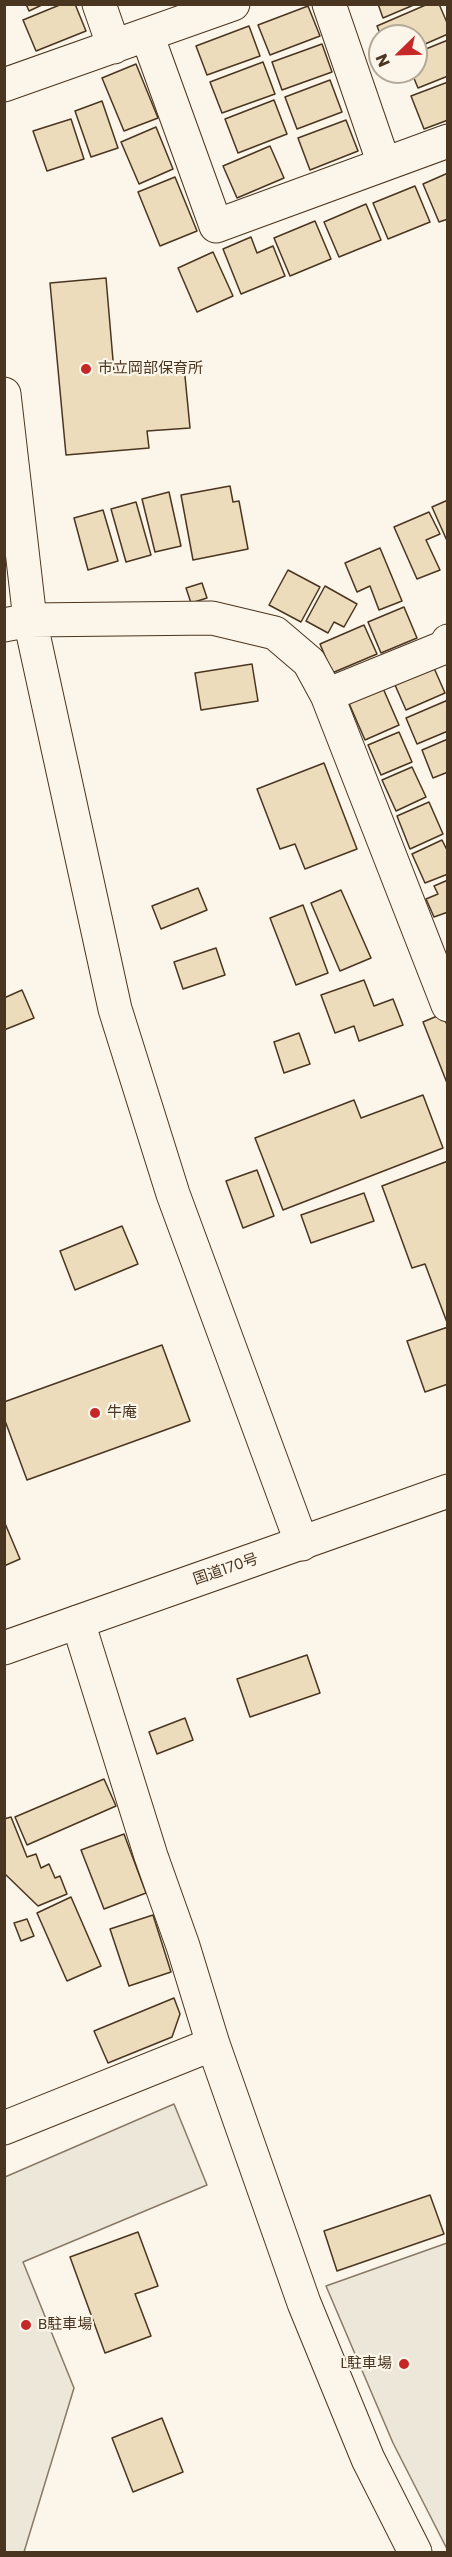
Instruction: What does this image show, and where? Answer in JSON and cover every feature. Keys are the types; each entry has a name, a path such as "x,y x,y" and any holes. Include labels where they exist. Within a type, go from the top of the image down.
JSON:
{"main road":[{"path":"99,4 114,47"},
{"path":"4,85 233,4"},
{"path":"329,4 384,164"},
{"path":"147,35 216,225 447,141"},
{"path":"4,394 17,623 115,1009 173,1194 302,1544"},
{"path":"17,623 212,618 275,633 309,662 327,695 447,1002"},
{"path":"327,695 445,647 447,641"},
{"name":"国道170号","path":"4,1648 447,1491"},
{"path":"78,1622 150,1856 183,1946 213,2044 304,2302 368,2459 415,2553"},
{"path":"4,2128 213,2044"}],"shaded area":[{"name":"B駐車場","path":"174,2104 207,2185 23,2262 74,2388 24,2552 5,2552 5,2177"},
{"name":"L駐車場","path":"448,2243 447,2549 393,2443 326,2286"}],"building":[{"path":"26,4 44,4 29,11"},
{"path":"62,4 75,4 86,31 36,51 23,20"},
{"path":"378,4 416,4 383,18"},
{"path":"428,4 439,4 448,25 448,34 428,43 428,24 382,24"},
{"path":"308,6 320,36 270,55 258,25"},
{"path":"249,26 260,56 207,75 196,46"},
{"path":"448,40 448,76 428,84 428,48"},
{"path":"322,44 332,72 282,90 272,62"},
{"path":"263,62 275,94 222,113 210,82"},
{"path":"136,64 158,118 124,131 102,78"},
{"path":"330,80 342,112 297,129 285,97"},
{"path":"448,82 448,120 424,129 411,96"},
{"path":"416,84 428,84 418,88"},
{"path":"274,100 287,134 238,153 225,119"},
{"path":"102,101 118,148 91,157 75,111"},
{"path":"71,119 84,159 47,171 33,131"},
{"path":"346,120 358,151 310,170 298,138"},
{"path":"156,127 173,169 139,184 121,142"},
{"path":"270,146 284,178 237,198 223,166"},
{"path":"448,173 448,219 439,222 423,184"},
{"path":"175,177 197,231 160,246 138,192"},
{"path":"415,186 430,222 388,239 373,203"},
{"path":"366,204 381,240 339,257 324,222"},
{"path":"315,221 331,259 290,276 274,238"},
{"path":"251,237 257,253 273,246 285,276 241,294 223,249"},
{"path":"213,252 233,296 197,312 178,268"},
{"name":"市立岡部保育所","path":"106,278 114,372 184,366 190,428 147,431 149,448 66,455 50,283"},
{"path":"230,486 233,502 239,501 248,549 193,560 181,495"},
{"path":"169,492 181,546 155,552 142,499"},
{"path":"448,500 448,543 432,507"},
{"path":"136,502 151,555 126,562 111,509"},
{"path":"103,510 118,561 88,570 74,518"},
{"path":"429,512 440,534 426,540 440,570 417,579 394,527"},
{"path":"380,548 402,601 379,610 370,586 357,592 345,563"},
{"path":"288,570 320,587 301,622 269,605"},
{"path":"202,583 207,598 191,603 186,588"},
{"path":"325,586 357,604 344,627 334,622 328,633 306,621"},
{"path":"404,607 417,638 381,653 368,622"},
{"path":"364,625 377,654 332,673 320,644"},
{"path":"252,664 258,701 201,710 195,673"},
{"path":"434,668 445,693 406,710 395,685"},
{"path":"382,686 399,725 365,740 348,701"},
{"path":"448,700 448,731 417,744 406,718"},
{"path":"399,732 412,762 381,775 368,745"},
{"path":"448,739 448,772 433,778 422,750"},
{"path":"324,763 357,849 305,869 295,844 280,849 257,789"},
{"path":"412,767 426,797 396,811 382,780"},
{"path":"429,802 443,834 410,849 397,816"},
{"path":"442,840 448,852 448,874 425,883 412,854"},
{"path":"448,880 448,912 434,917 426,899 438,894 434,886"},
{"path":"198,888 207,910 161,929 152,906"},
{"path":"341,890 371,958 340,971 311,903"},
{"path":"303,905 328,973 296,985 270,918"},
{"path":"216,948 225,975 183,989 174,962"},
{"path":"364,980 374,1006 393,999 403,1025 359,1041 354,1026 335,1033 321,995"},
{"path":"22,990 34,1018 4,1030 4,998"},
{"path":"442,1014 448,1027 447,1083 423,1022"},
{"path":"299,1033 310,1064 284,1073 274,1042"},
{"path":"423,1095 443,1148 283,1210 255,1138 354,1100 361,1118"},
{"path":"448,1161 448,1325 425,1264 412,1268 382,1186"},
{"path":"257,1170 274,1216 243,1228 226,1181"},
{"path":"364,1193 374,1221 311,1243 301,1215"},
{"path":"122,1226 138,1264 75,1290 60,1251"},
{"path":"448,1327 448,1384 425,1392 407,1341"},
{"path":"162,1345 190,1421 27,1480 4,1418 4,1402"},
{"path":"4,1521 20,1559 4,1566"},
{"path":"307,1655 320,1693 250,1717 237,1679"},
{"path":"185,1718 193,1740 157,1754 149,1732"},
{"path":"104,1779 116,1806 27,1845 15,1817"},
{"path":"11,1817 27,1857 36,1854 41,1868 49,1864 55,1878 60,1876 67,1894 38,1906 5,1874 4,1819"},
{"path":"124,1834 146,1893 104,1909 81,1850"},
{"path":"71,1897 101,1966 67,1981 37,1913"},
{"path":"153,1915 171,1972 129,1986 110,1929"},
{"path":"27,1919 34,1936 21,1941 14,1923"},
{"path":"174,1998 180,2014 172,2037 108,2063 94,2031"},
{"path":"430,2195 444,2234 337,2271 324,2231"},
{"path":"138,2232 158,2286 135,2294 151,2336 105,2353 70,2257"},
{"path":"162,2418 183,2472 133,2492 112,2438"}],"place":[{"name":"市立岡部保育所","path":"86,369"},
{"name":"牛庵","path":"95,1413"},
{"name":"B駐車場","path":"26,2325"},
{"name":"L駐車場","path":"404,2364"}]}
